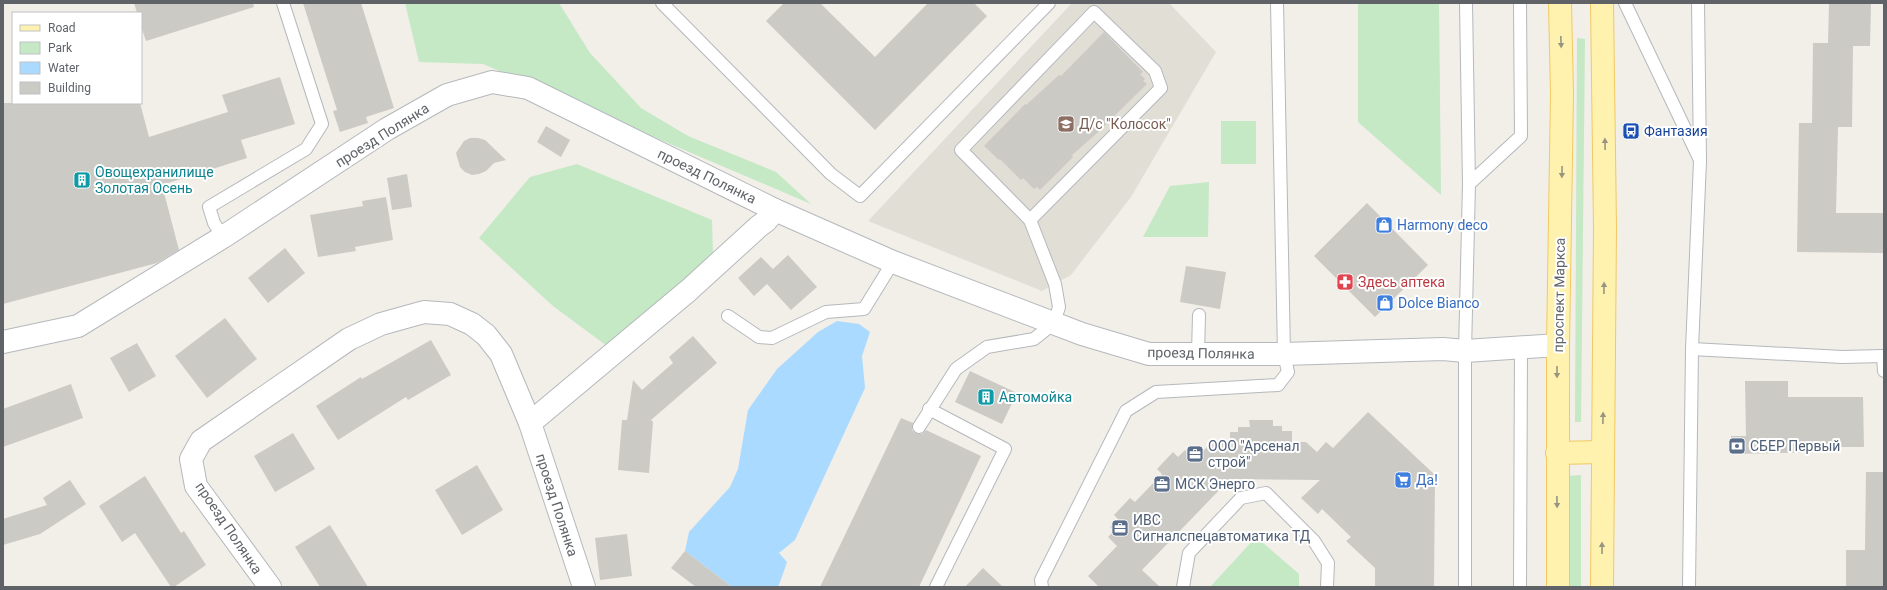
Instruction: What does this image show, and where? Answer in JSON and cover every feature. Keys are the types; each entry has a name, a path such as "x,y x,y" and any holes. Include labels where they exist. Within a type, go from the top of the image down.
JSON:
{"main road":[{"name":"проспект Маркса","path":"1558,587 1558,346 1562,160 1560,3"},
{"path":"1602,3 1605,161 1602,587"},
{"path":"1557,453 1602,452"}],"street":[{"name":"проезд Полянка","path":"3,342 78,326 223,237 386,129 448,95 492,82 528,88 775,210 893,262 991,301 1082,334 1149,354 1284,354 1443,349 1465,351 1558,346"},
{"name":"проезд Полянка","path":"530,423 689,290 758,227 766,222 775,210"},
{"name":"проезд Полянка","path":"270,587 196,486 191,459 201,441 349,339 381,324 424,312 450,314 472,324 486,335 501,354 530,423 584,587"}],"lane":[{"path":"223,237 214,222 209,206 306,149 322,124 283,3"},
{"path":"662,3 831,174 860,196 1049,3"},
{"path":"1042,587 1041,580 1126,411 1156,392 1278,385 1288,372 1284,354 1277,3"},
{"path":"1465,587 1465,351 1469,184 1466,3"},
{"path":"1469,184 1521,136 1520,3"},
{"path":"1625,3 1700,161"},
{"path":"1689,587 1692,349 1700,161 1698,3"},
{"path":"919,427 929,408 956,369 987,347 1034,339 1054,323 1059,307 1055,284 1030,220 961,150 1094,12 1155,71 1161,88 1030,220"},
{"path":"728,316 759,337 772,338 826,312 864,309 893,262"},
{"path":"1198,354 1199,315"},
{"path":"1520,587 1521,347"},
{"path":"1692,349 1842,357 1884,354 1884,371"},
{"path":"929,408 1005,449 936,587"},
{"path":"1183,587 1188,553 1240,498 1266,493 1314,541 1328,563 1327,587"}],"shaded area":[{"name":"Д/с \"Колосок\"","path":"1072,3 1169,3 1216,52 1131,197 1071,275 1042,291 868,221"}],"green space":[{"path":"405,3 559,3 590,53 641,108 688,136 776,172 811,204 483,64 419,62"},
{"path":"1358,3 1439,3 1441,195 1358,122"},
{"path":"1577,38 1585,39 1581,422 1575,422"},
{"path":"1221,121 1256,121 1256,164 1221,164"},
{"path":"577,164 712,220 713,255 607,346 553,306 479,238 530,177"},
{"path":"1209,182 1208,237 1143,237 1170,186"},
{"path":"1581,475 1581,587 1567,587 1567,476"},
{"path":"1256,537 1299,574 1299,587 1210,587"}],"water":[{"path":"837,321 859,324 870,332 862,356 865,388 795,540 779,553 787,562 779,585 777,587 732,587 685,551 689,532 730,487 738,469 748,410 777,369 818,332"}],"building":[{"path":"134,3 253,3 254,7 146,41 142,29 142,12 137,12"},
{"path":"303,3 361,3 394,108 366,117 368,123 340,132 333,111 337,110"},
{"path":"784,3 820,3 875,57 928,3 974,3 987,16 875,130 766,21"},
{"path":"1829,3 1871,3 1870,46 1853,46 1852,127 1838,127 1836,213 1884,213 1884,253 1797,252 1799,123 1812,123 1813,43 1828,43"},
{"path":"1104,32 1143,72 1140,74 1145,79 1143,81 1147,84 1096,134 1072,155 1073,157 1040,190 1037,187 1034,189 1023,178 1021,180 1000,159 999,160 984,146 1025,104 1026,105 1059,75 1061,76"},
{"name":"Овощехранилище Золотая Осень","path":"280,77 295,124 241,140 247,158 162,185 179,250 157,263 3,304 3,103 140,104 149,137 228,112 222,95"},
{"path":"546,126 570,140 561,157 537,142"},
{"path":"470,138 485,140 506,160 494,163 486,171 479,174 472,175 465,172 460,167 456,153 464,141"},
{"path":"407,174 412,207 392,210 387,178"},
{"path":"386,197 393,240 355,247 356,251 318,257 310,215 363,206 362,201"},
{"path":"1367,203 1428,265 1375,317 1314,256"},
{"path":"285,248 305,273 268,303 248,278"},
{"path":"788,255 817,287 791,310 767,284 754,296 738,278 761,257 773,269"},
{"path":"1186,266 1226,272 1220,309 1180,302"},
{"path":"225,318 257,359 207,398 175,356"},
{"path":"693,336 717,363 651,420 653,422 649,473 618,470 622,420 627,420 633,380 642,390 673,363 669,357"},
{"path":"431,340 451,375 408,400 406,397 338,440 316,406 361,377 362,379"},
{"path":"137,343 156,376 129,392 110,358"},
{"name":"Автомойка","path":"970,371 1017,393 1002,424 955,402"},
{"path":"1745,381 1788,381 1788,397 1863,397 1864,447 1823,447 1823,452 1732,454 1731,436 1746,436"},
{"path":"71,384 83,418 3,447 3,409"},
{"path":"1368,412 1435,475 1434,587 1375,587 1375,568 1346,541 1351,537 1322,509 1318,514 1301,498 1320,480 1230,479 1142,570 1160,587 1099,587 1088,576 1117,546 1108,537 1114,531 1110,527 1118,519 1114,515 1130,498 1135,502 1162,474 1157,469 1173,452 1178,457 1185,450 1188,454 1195,447 1201,453 1212,442 1230,442 1230,432 1238,432 1238,427 1250,427 1249,420 1273,420 1273,426 1282,426 1282,431 1292,431 1292,442 1306,442 1317,452 1326,442 1333,448"},
{"path":"901,418 913,423 912,430 915,433 922,434 926,430 981,456 919,587 820,587"},
{"path":"293,433 315,469 275,492 254,456"},
{"path":"477,465 503,510 462,535 435,490"},
{"path":"1866,472 1884,472 1884,587 1846,587 1846,550 1865,550"},
{"path":"145,476 181,533 184,531 206,565 174,587 171,587 135,533 122,542 99,506"},
{"path":"70,480 86,504 40,534 3,545 3,519 47,505 43,498"},
{"path":"330,525 368,587 320,587 295,547"},
{"path":"627,534 632,576 600,580 595,538"},
{"path":"685,551 732,587 696,587 671,568"},
{"path":"983,568 1003,587 965,587"}],"place":[{"name":"Д/с \"Колосок\"","path":"1066,124"},
{"name":"Фантазия","path":"1631,131"},
{"name":"Овощехранилище Золотая Осень","path":"82,180"},
{"name":"Harmony deco","path":"1384,225"},
{"name":"Здесь аптека","path":"1345,282"},
{"name":"Dolce Bianco","path":"1385,303"},
{"name":"Автомойка","path":"986,397"},
{"name":"СБЕР Первый","path":"1737,446"},
{"name":"ООО \"Арсенал строй\"","path":"1195,454"},
{"name":"Да!","path":"1403,480"},
{"name":"МСК Энерго","path":"1162,484"},
{"name":"ИВС Сигналспецавтоматика ТД","path":"1120,528"}]}
